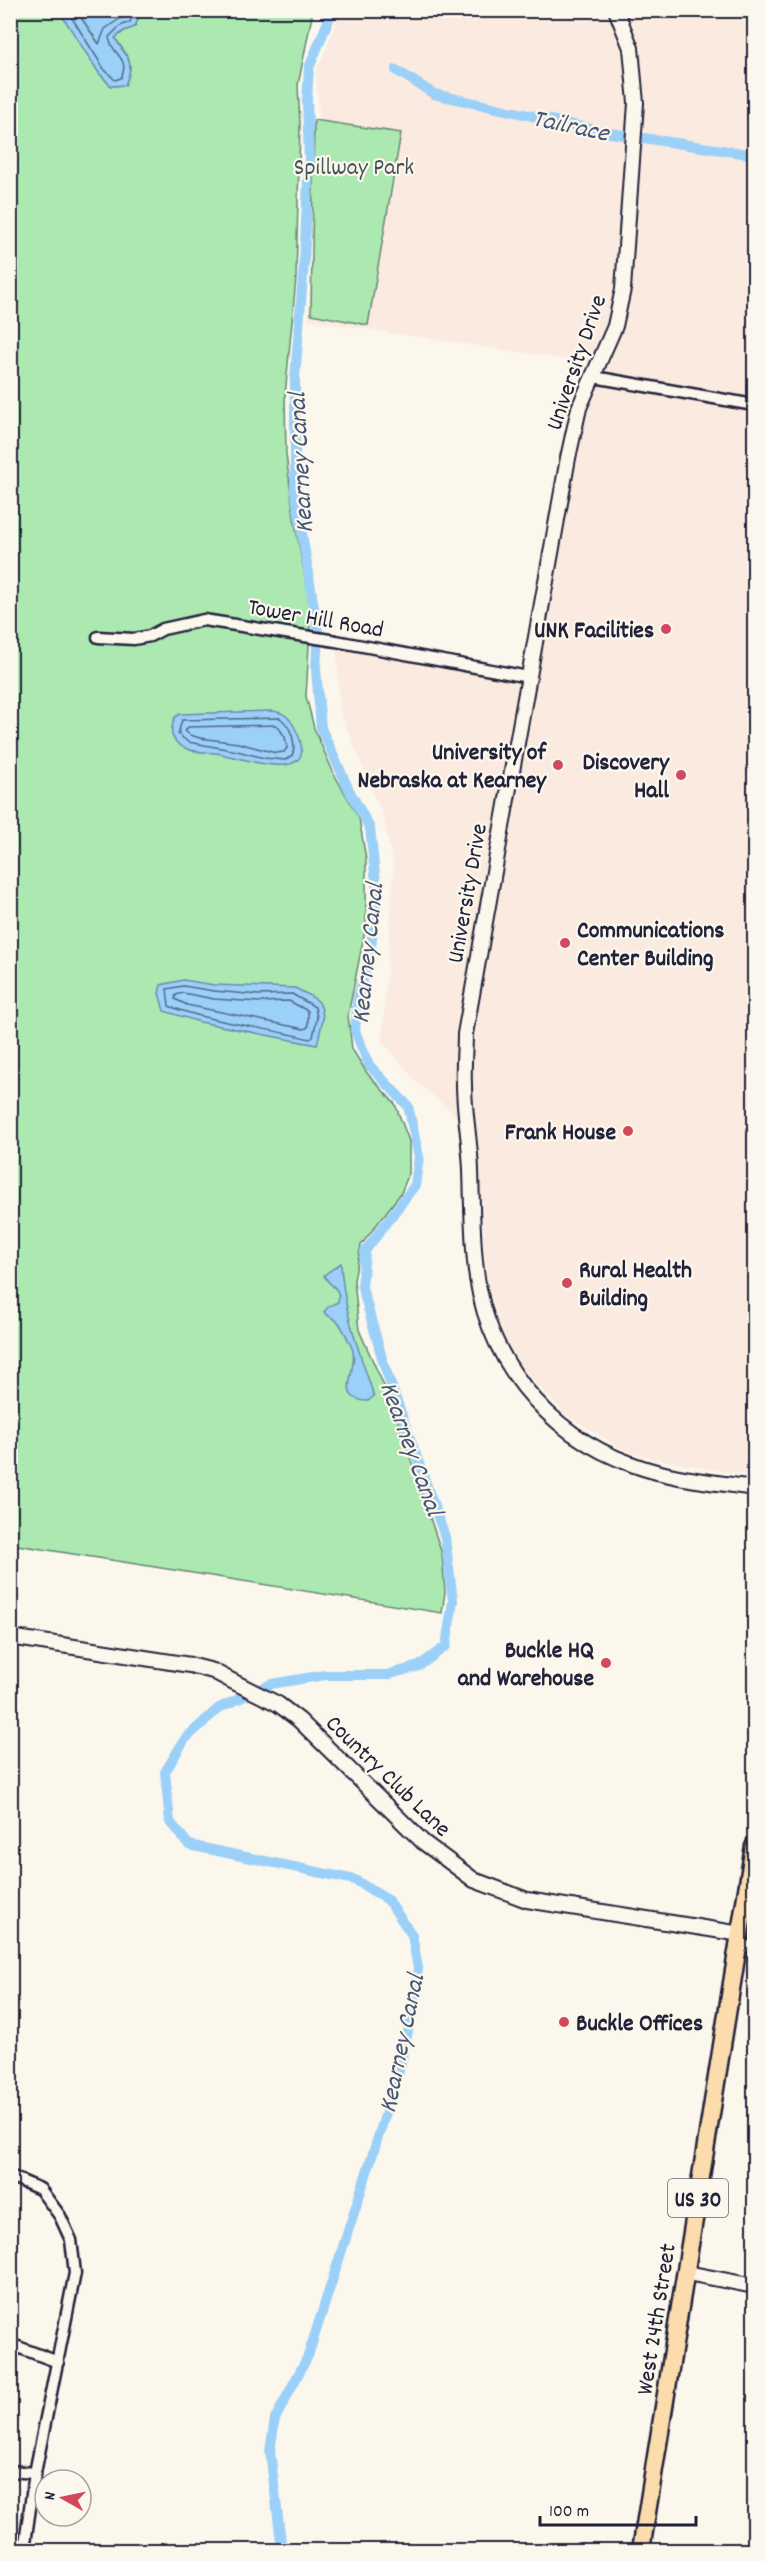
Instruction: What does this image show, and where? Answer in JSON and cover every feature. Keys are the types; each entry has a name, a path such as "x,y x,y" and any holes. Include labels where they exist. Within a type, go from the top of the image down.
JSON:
{"main road":[{"name":"West 24th Street","path":"641,2550 745,1942 754,1846"}],"street":[{"name":"University Drive","path":"616,10 631,48 634,66 635,119 623,289 615,326 579,408 568,458 465,1034 464,1085 475,1263 485,1313 501,1354 521,1386 545,1412 583,1441 619,1460 651,1471 754,1488"},
{"path":"594,377 754,405"},
{"name":"Tower Hill Road","path":"98,637 134,639 150,636 163,629 204,620 331,640 528,677"},
{"name":"Country Club Lane","path":"10,1637 190,1665 213,1671 274,1702 299,1720 423,1842 474,1880 527,1900 745,1942"},
{"path":"10,2176 40,2189 60,2217 71,2240 75,2273 36,2468"},
{"path":"687,2273 754,2286"},
{"path":"10,2344 57,2362"},
{"path":"10,2471 33,2473"},
{"path":"24,2550 33,2487"}],"shaded area":[{"name":"University of Nebraska at Kearney","path":"336,11 754,11 754,1477 655,1459 623,1450 565,1414 522,1368 504,1336 489,1290 485,1262 478,1135 417,1082 382,1041 394,868 384,820 340,711 336,647 533,684 578,441 603,365 308,320 320,126 316,72 335,28"}],"green space":[{"path":"11,11 59,11 82,41 99,73 111,86 125,85 130,71 129,60 115,38 135,27 141,11 313,11 298,85 300,125 296,278 285,396 286,454 294,518 309,599 310,629 306,696 314,728 334,774 359,818 366,859 366,926 348,1015 352,1049 367,1073 395,1104 409,1141 409,1173 401,1193 361,1245 354,1280 359,1330 393,1406 442,1554 445,1592 442,1613 11,1544"},
{"name":"Spillway Park","path":"314,120 401,133 368,325 311,314"}],"water":[{"path":"59,11 141,11 135,27 115,38 129,60 130,70 125,85 111,86 99,73"},
{"path":"273,711 290,719 302,748 299,759 289,764 259,763 193,750 182,747 172,734 175,717 180,714"},
{"path":"183,980 214,985 295,988 319,1002 323,1019 317,1045 200,1022 164,1011 159,993 161,985"},
{"path":"341,1263 348,1314 374,1396 368,1401 351,1395 349,1389 354,1356 352,1348 339,1323 324,1312 329,1306 338,1302 339,1297 324,1275"}],"waterway":[{"name":"Kearney Canal","path":"282,2550 270,2451 275,2419 308,2356 398,2075 412,2014 418,1968 412,1935 388,1900 355,1880 189,1845 170,1822 165,1772 185,1739 219,1708 271,1684 325,1675 387,1675 419,1666 446,1646 453,1601 445,1537 385,1368 362,1287 365,1251 415,1185 419,1157 408,1106 369,1065 355,1031 358,997 370,956 377,892 370,828 350,792 321,728 316,669 318,632 295,490 295,378 309,160 307,99 309,68 329,19 326,10"},
{"name":"Tailrace","path":"396,70 434,94 604,132 754,155"}],"place":[{"name":"UNK Facilities","path":"666,629"},
{"name":"University of Nebraska at Kearney","path":"558,765"},
{"name":"Discovery Hall","path":"681,775"},
{"name":"Communications Center Building","path":"565,943"},
{"name":"Frank House","path":"628,1131"},
{"name":"Rural Health Building","path":"567,1283"},
{"name":"Buckle HQ and Warehouse","path":"606,1663"},
{"name":"Buckle Offices","path":"564,2022"}]}
